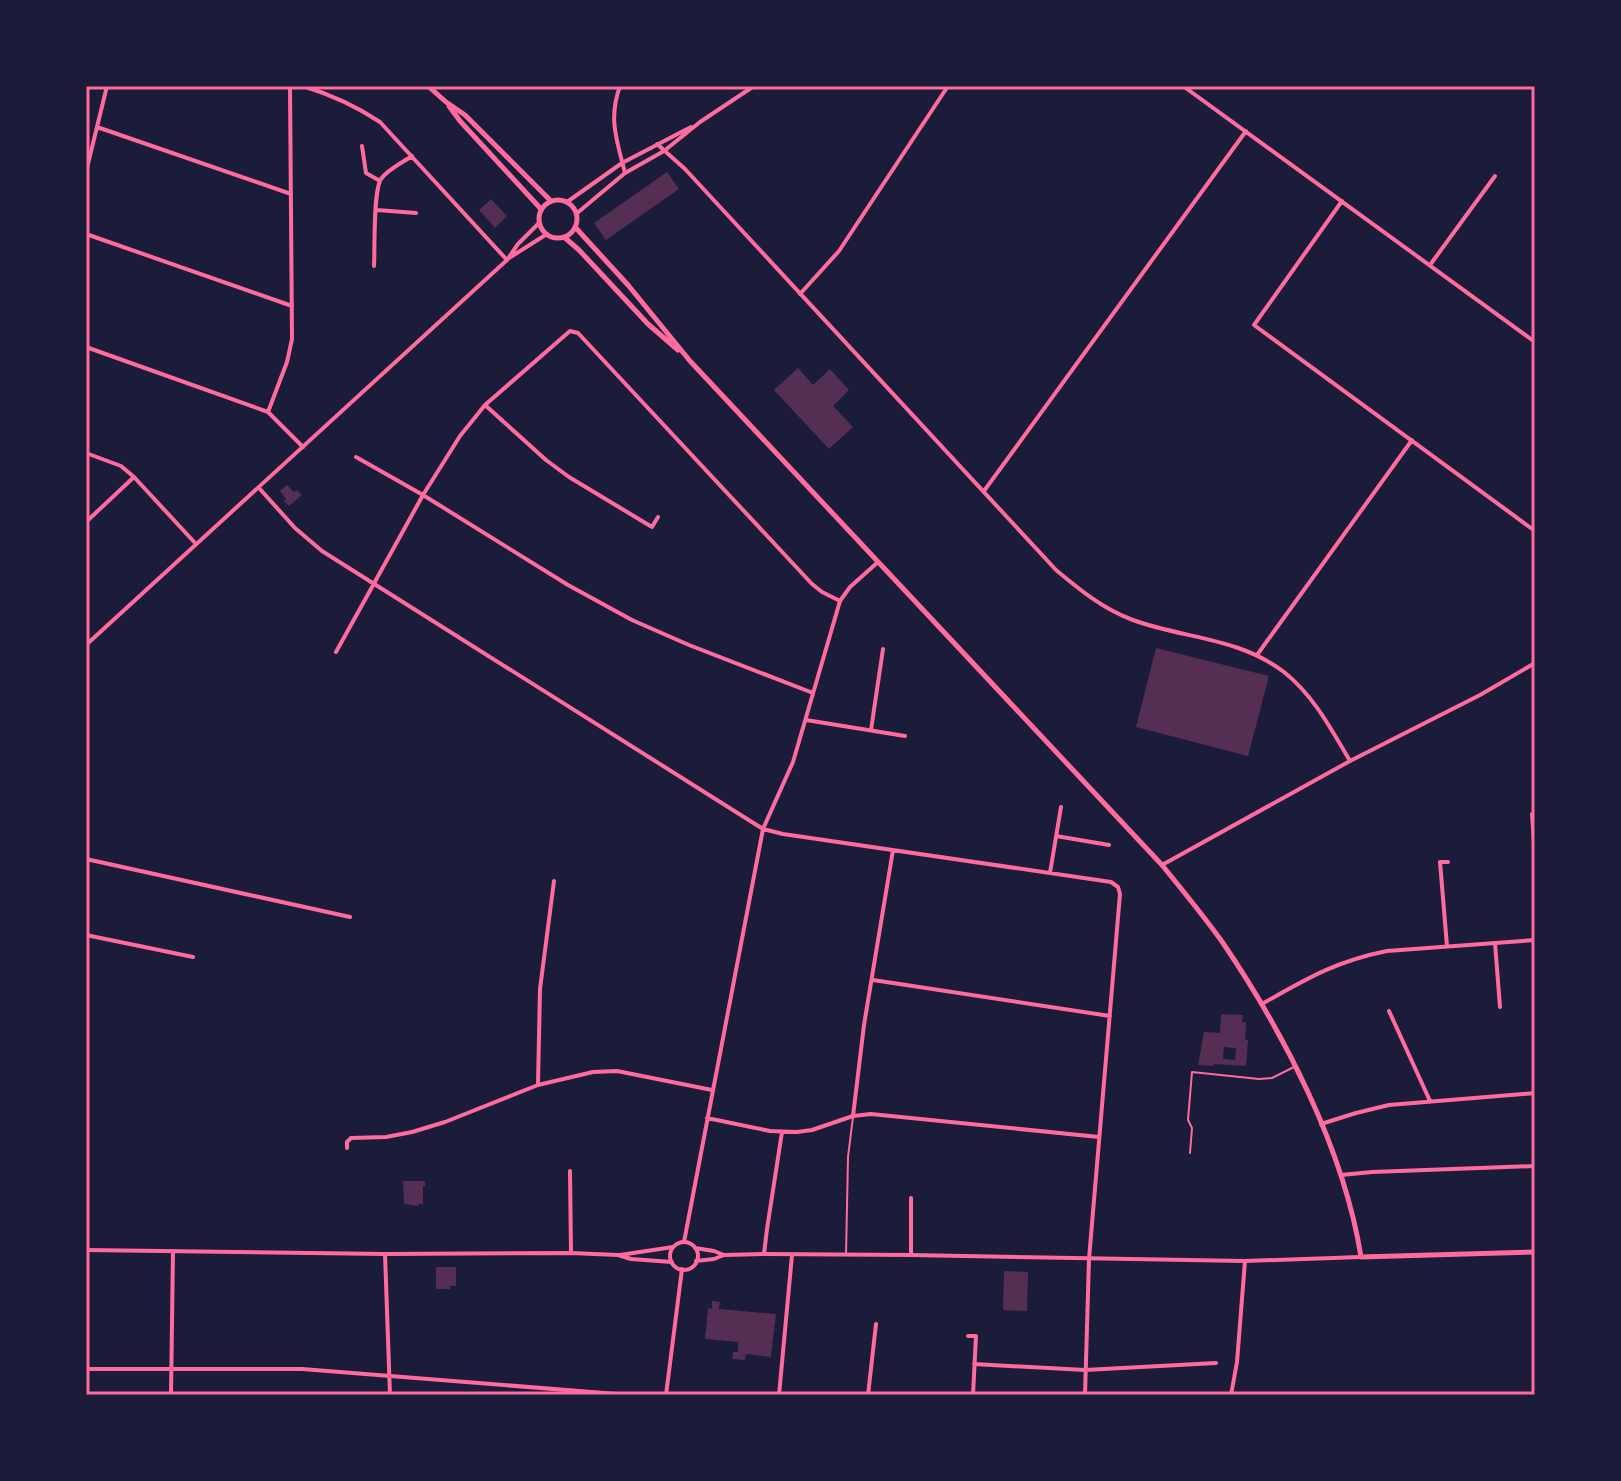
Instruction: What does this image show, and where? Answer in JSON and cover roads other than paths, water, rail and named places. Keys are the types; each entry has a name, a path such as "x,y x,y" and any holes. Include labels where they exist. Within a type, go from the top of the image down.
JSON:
{"main road":[{"path":"428,86 465,115 551,201"},
{"path":"446,102 541,209"},
{"path":"551,201 567,202 576,214 575,227 564,237 552,237 539,223 541,209 551,201"},
{"path":"575,227 628,285 690,361 1162,865 1224,945 1262,1004 1321,1124 1341,1175 1356,1226 1361,1257 1535,1252"},
{"path":"564,237 648,324 690,361"}],"street":[{"path":"86,172 107,86"},
{"path":"268,412 287,362 292,339 290,86"},
{"path":"303,86 335,96 380,122 507,260"},
{"path":"620,86 613,118 625,173"},
{"path":"576,214 625,173 664,151 700,122 754,86"},
{"path":"800,294 839,251 948,86"},
{"path":"1183,86 1535,342"},
{"path":"567,202 622,163 700,122"},
{"path":"97,127 291,194"},
{"path":"984,491 1246,131"},
{"path":"657,144 685,169 1056,570 1104,607 1134,620 1224,642 1257,655 1284,672 1306,692 1324,716 1350,761"},
{"path":"362,146 366,173 380,181"},
{"path":"374,266 380,181 412,156"},
{"path":"1430,265 1495,176"},
{"path":"1342,201 1254,325 1535,531"},
{"path":"377,210 416,213"},
{"path":"86,645 507,260 539,223"},
{"path":"86,234 292,306"},
{"path":"507,260 547,234"},
{"path":"336,652 423,495 460,436 485,405 570,331 578,333 812,584 840,601"},
{"path":"86,347 268,412 303,447"},
{"path":"485,405 527,445 569,477 652,527 658,517"},
{"path":"1257,655 1412,440"},
{"path":"86,453 121,466 196,544"},
{"path":"356,457 568,585 632,620 813,693"},
{"path":"86,522 134,477"},
{"path":"259,488 295,528 322,551 763,829 1111,882 1118,887 1120,894 1089,1259 1085,1395"},
{"path":"684,1242 763,829 793,762 840,601 850,587 878,562"},
{"path":"871,731 883,649"},
{"path":"1162,865 1535,663"},
{"path":"806,720 905,736"},
{"path":"1050,873 1061,807"},
{"path":"1535,814 1532,814 1535,856"},
{"path":"1056,836 1109,845"},
{"path":"853,1116 864,1025 893,850"},
{"path":"86,859 350,917"},
{"path":"1447,946 1440,862 1448,862"},
{"path":"538,1085 540,989 554,881"},
{"path":"86,935 193,957"},
{"path":"1262,1004 1339,963 1387,951 1535,940"},
{"path":"1495,943 1500,1007"},
{"path":"873,980 1110,1016"},
{"path":"1389,1011 1430,1101"},
{"path":"347,1148 351,1138 412,1132 538,1085 593,1072 617,1071 712,1090"},
{"path":"1321,1124 1389,1105 1535,1093"},
{"path":"707,1118 782,1132 812,1130 853,1116 871,1114 1100,1137"},
{"path":"764,1254 782,1132"},
{"path":"1341,1175 1535,1166"},
{"path":"570,1171 571,1253"},
{"path":"911,1198 911,1255"},
{"path":"86,1250 618,1255 673,1247 684,1242"},
{"path":"684,1242 724,1255"},
{"path":"672,1262 670,1254 673,1247"},
{"path":"618,1255 672,1262 682,1269 690,1268 696,1261 695,1248"},
{"path":"171,1395 173,1251"},
{"path":"385,1254 390,1395"},
{"path":"696,1261 724,1255 764,1254 1245,1261 1361,1257"},
{"path":"779,1395 792,1255"},
{"path":"1231,1395 1237,1362 1245,1261"},
{"path":"666,1395 682,1269"},
{"path":"868,1395 876,1324"},
{"path":"968,1336 976,1336 973,1395"},
{"path":"974,1364 1085,1370 1216,1363"},
{"path":"86,1369 302,1369 629,1395"}],"lane":[{"path":"1190,1153 1192,1128 1188,1120 1192,1072 1259,1079 1272,1078 1295,1066"},
{"path":"846,1255 848,1157 853,1116"}]}
